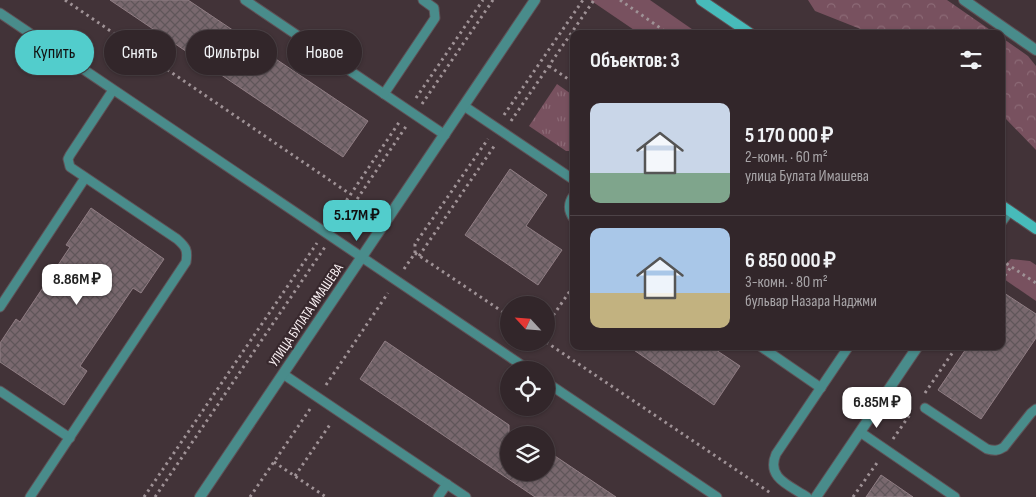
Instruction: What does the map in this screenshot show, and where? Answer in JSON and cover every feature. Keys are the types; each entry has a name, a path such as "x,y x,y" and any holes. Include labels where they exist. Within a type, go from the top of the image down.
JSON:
{"street":[{"name":"УЛИЦА БУЛАТА ИМАШЕВА","path":"200,497 535,0"},
{"path":"701,0 744,30"},
{"path":"964,0 1036,50"},
{"path":"1005,208 1036,229"},
{"path":"816,497 915,350"}],"lane":[{"path":"245,0 445,134"},
{"path":"384,94 435,18 434,8 423,0"},
{"path":"0,13 515,361"},
{"path":"30,497 186,262 188,253 186,246 177,239 70,167 68,159 113,90"},
{"path":"464,106 570,177"},
{"path":"0,307 85,178"},
{"path":"766,350 821,388"},
{"path":"807,497 778,478 772,468 773,462 776,454 846,350"},
{"path":"283,374 466,497"},
{"path":"555,388 717,497"},
{"path":"0,391 70,438"},
{"path":"926,408 992,451 1000,450 1004,447 1036,409"},
{"path":"860,432 955,497"},
{"path":"438,497 446,484"}],"path":[{"path":"65,0 350,194"},
{"path":"144,497 482,0"},
{"path":"620,0 663,30"},
{"path":"549,66 570,80"},
{"path":"250,497 415,253 500,310"},
{"path":"1005,262 1036,284"},
{"path":"1005,275 1011,266"},
{"path":"555,313 570,291"},
{"path":"555,348 776,497"},
{"path":"924,394 954,350"},
{"path":"853,497 913,410"},
{"path":"295,476 339,412"},
{"path":"274,462 326,497"}],"green space":[{"path":"590,0 650,0 693,30 634,30"},
{"path":"808,0 947,0 990,30 863,30 815,11"},
{"path":"1005,40 1028,56 1036,66 1036,150 1006,119"},
{"path":"557,84 570,93 570,151 566,151 529,126"},
{"path":"1011,259 1030,261 1036,265 1036,301 1005,280 1005,265"}],"building":[{"path":"110,0 188,0 233,30 186,30 186,51 176,44 176,30 155,30"},
{"path":"277,60 287,67 287,75 300,75 368,121 343,157 221,75 277,75"},
{"path":"510,169 547,195 526,226 562,250 538,285 465,235"},
{"path":"91,208 164,259 141,293 133,288 80,366 87,371 64,405 0,362 0,343 16,319 20,322 70,247 66,245"},
{"path":"1005,294 1036,314 1036,338 981,419 938,390 965,350 1005,350"},
{"path":"385,341 509,425 500,426 500,473 360,379"},
{"path":"634,350 716,350 740,366 714,405"},
{"path":"555,456 616,497 535,497 511,481 555,481"},
{"path":"881,475 913,497 866,497"}]}
